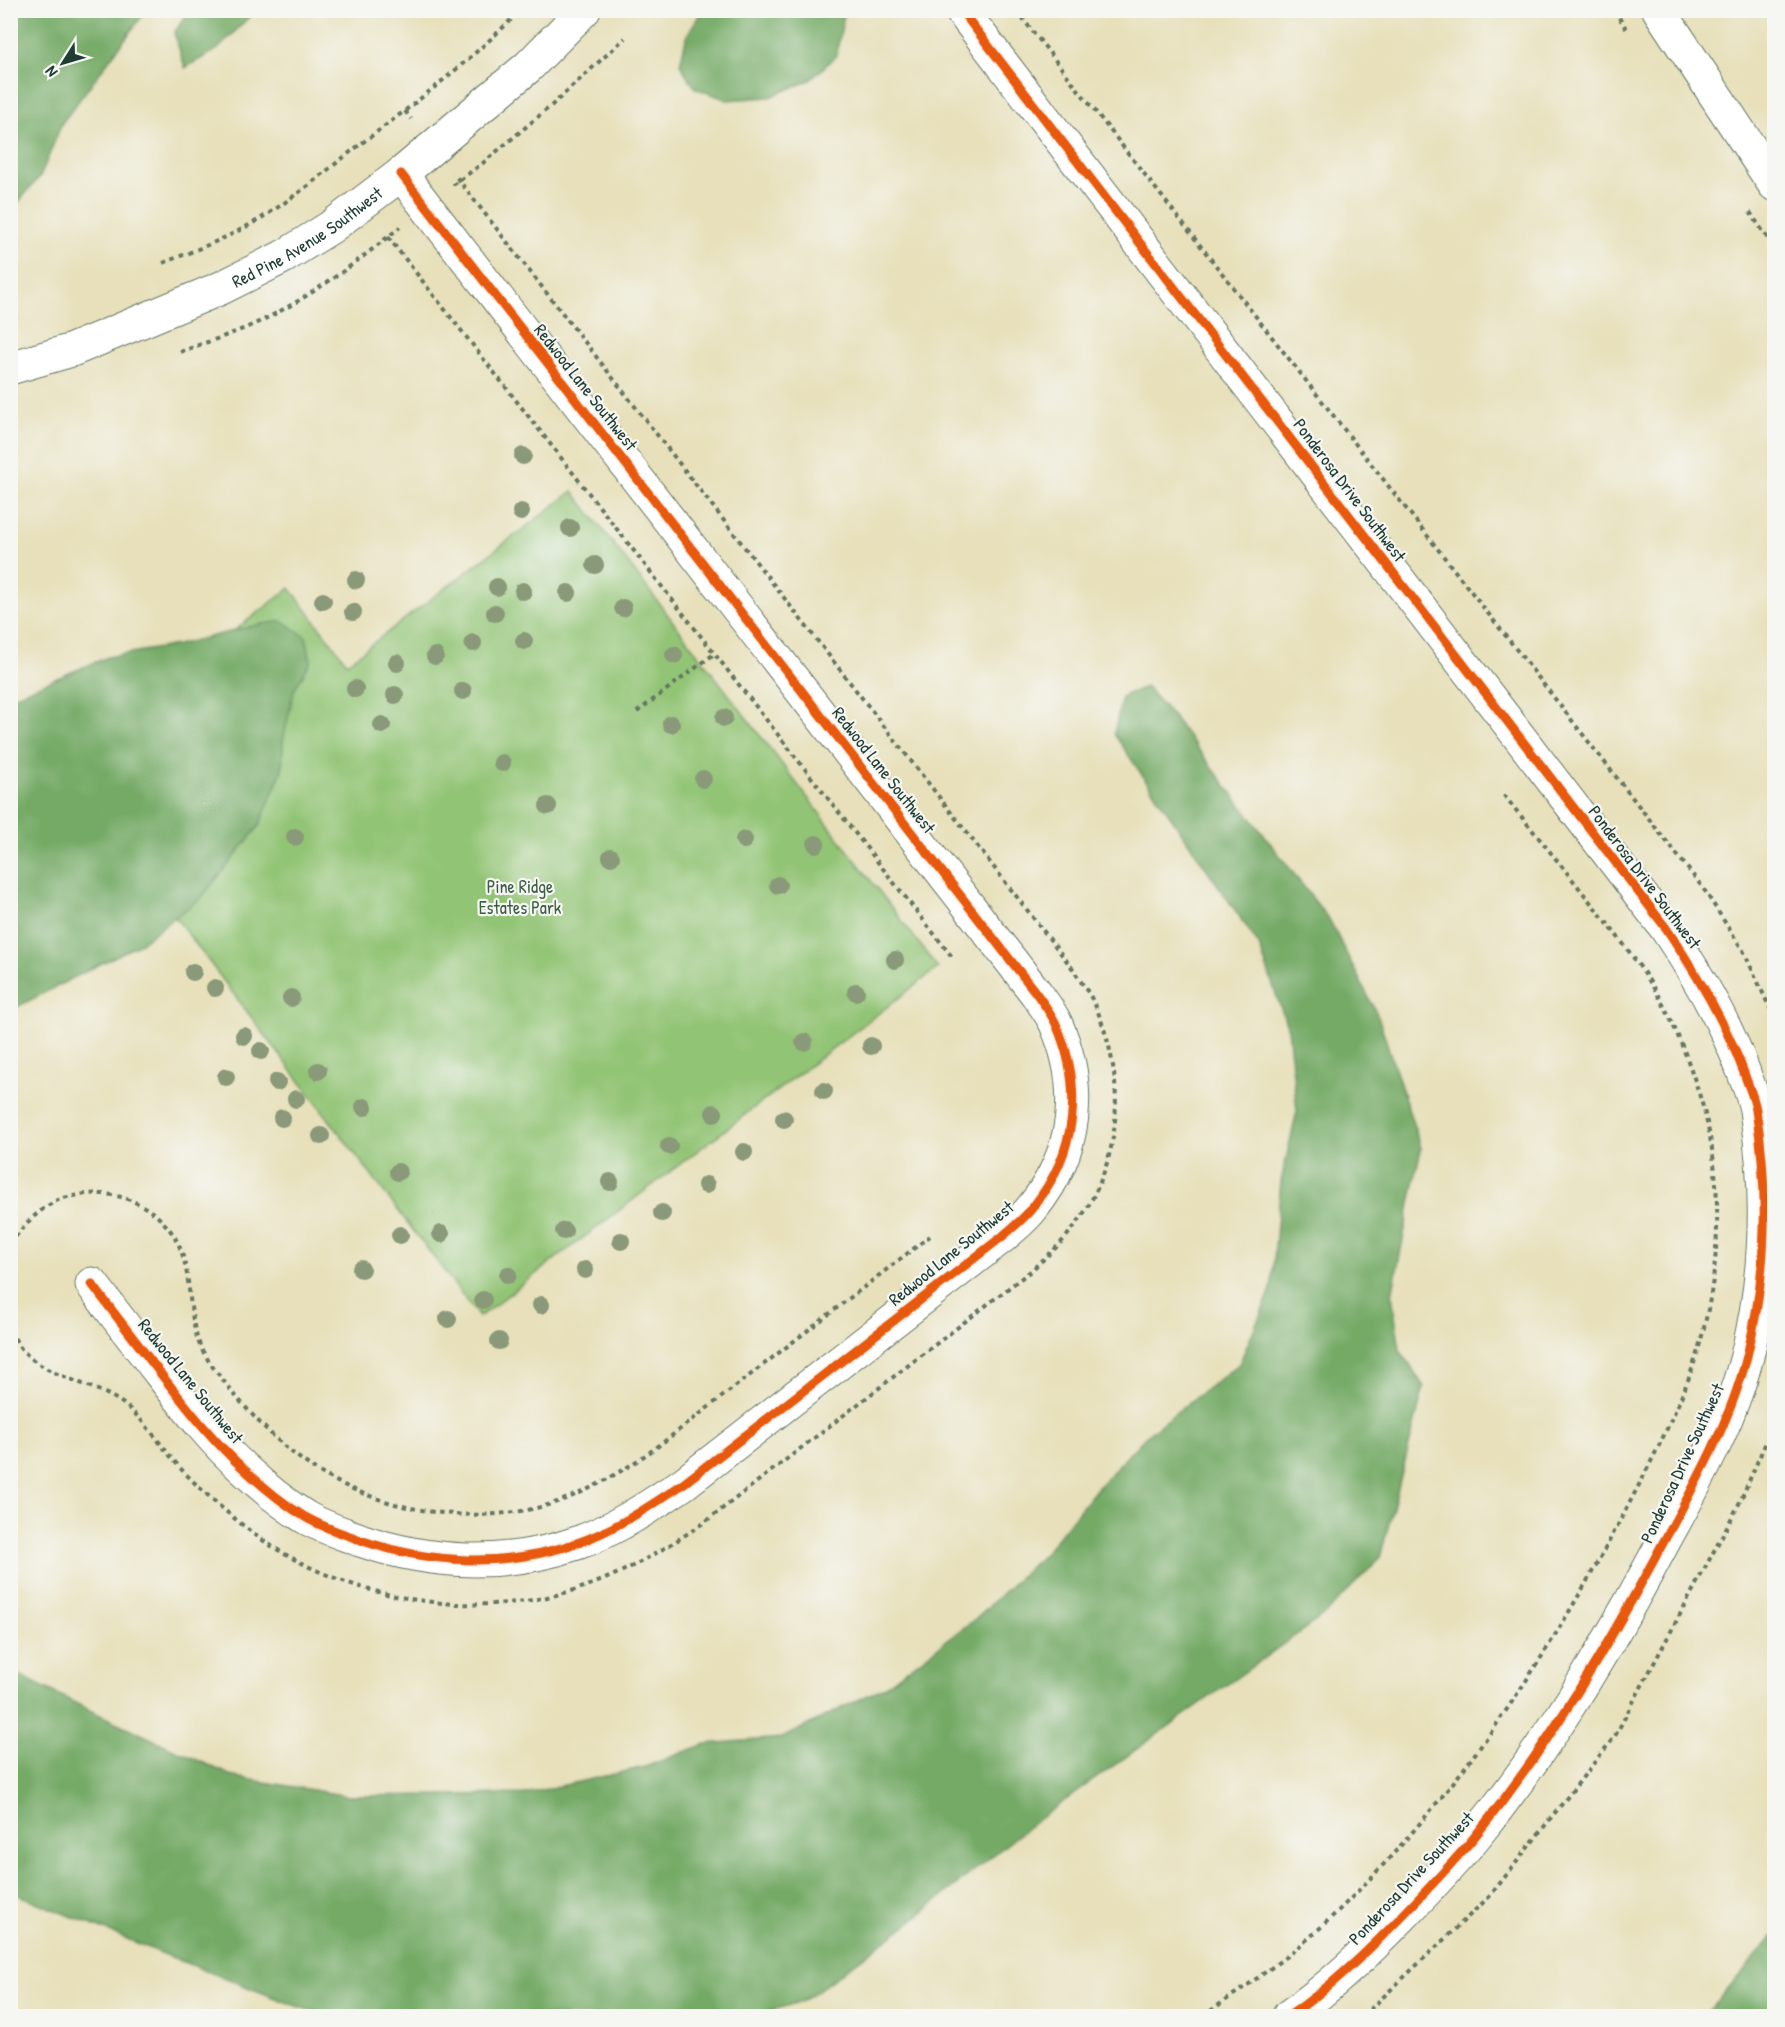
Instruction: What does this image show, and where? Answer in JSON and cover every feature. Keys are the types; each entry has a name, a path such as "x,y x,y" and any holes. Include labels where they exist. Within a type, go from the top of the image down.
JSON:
{"street":[{"name":"Red Pine Avenue Southwest","path":"10,368 72,350 232,283 283,257 332,227 401,174 528,67 584,10"},
{"name":"Ponderosa Drive Southwest","path":"961,10 1666,928 1713,1002 1738,1057 1765,1103 1763,1266 1757,1311 1746,1359 1734,1395 1677,1517 1624,1616 1568,1708 1521,1777 1476,1836 1351,1967 1289,2016"},
{"path":"1659,10 1774,184"},
{"name":"Redwood Lane Southwest","path":"92,1284 214,1440 276,1496 306,1517 342,1534 424,1557 463,1560 505,1559 543,1553 578,1543 648,1508 683,1484 1003,1236 1032,1209 1054,1178 1066,1147 1073,1113 1072,1079 1066,1051 1055,1022 1036,993 401,174"}],"path":[{"path":"163,263 205,247 252,223 291,197 439,84 521,10"},
{"path":"1017,10 1703,888 1744,952 1774,1017"},
{"path":"10,1330 19,1346 38,1362 65,1377 109,1395 131,1410 182,1469 215,1502 285,1556 371,1590 462,1604 509,1603 553,1595 594,1583 670,1545 709,1519 1032,1270 1066,1238 1092,1199 1108,1160 1117,1117 1116,1073 1094,1003 1073,969 459,180 483,163 552,105 625,38"},
{"path":"180,352 250,326 290,305 338,275 388,237 953,958"},
{"path":"637,712 714,654"},
{"path":"1203,2016 1272,1967 1318,1930 1409,1837 1482,1747 1528,1680 1583,1590 1671,1419 1700,1343 1716,1258 1715,1172 1705,1115 1688,1060 1669,1015 1641,969 1503,794"},
{"path":"10,1244 37,1213 58,1199 87,1193 108,1193 131,1200 154,1212 171,1230 181,1248 196,1331 204,1354 248,1410 274,1436 329,1478 359,1492 430,1512 464,1515 501,1514 533,1509 563,1500 624,1470 930,1236"}],"green space":[{"path":"11,10 146,11 62,123 41,175 11,211"},
{"path":"189,11 255,11 218,49 185,68 174,33"},
{"path":"702,11 842,11 844,15 836,56 810,80 770,97 727,100 695,88 680,64 687,35"},
{"name":"Pine Ridge Estates Park","path":"573,491 938,968 479,1317 169,909 80,749 290,588 347,663"},
{"path":"282,621 306,637 311,661 294,690 283,741 282,770 259,826 201,898 139,944 11,1010 11,697 108,657 177,645"},
{"path":"1146,687 1171,714 1330,921 1378,1016 1421,1148 1392,1295 1400,1350 1424,1387 1380,1558 1324,1615 1028,1827 908,1924 803,2001 753,2016 331,2016 299,2007 11,1892 11,1671 234,1777 349,1796 525,1794 645,1767 705,1744 782,1738 884,1687 975,1619 1044,1554 1098,1487 1148,1434 1239,1364 1271,1290 1281,1181 1297,1111 1288,1029 1259,945 1114,734 1122,696"},
{"path":"1774,1936 1774,2016 1704,2016 1766,1945"}],"cycle path":[{"path":"961,10 1666,928 1719,1016 1736,1054 1756,1110 1764,1203 1759,1295 1754,1326 1740,1380 1732,1404 1700,1474 1600,1655 1554,1729 1503,1800 1458,1856 1390,1928 1334,1981 1289,2016"},
{"path":"92,1284 212,1437 259,1483 305,1517 360,1540 413,1554 468,1560 523,1556 550,1551 591,1538 632,1517 683,1484 1019,1222 1048,1186 1067,1142 1072,1119 1073,1096 1070,1072 1065,1048 1047,1008 401,174"}]}
